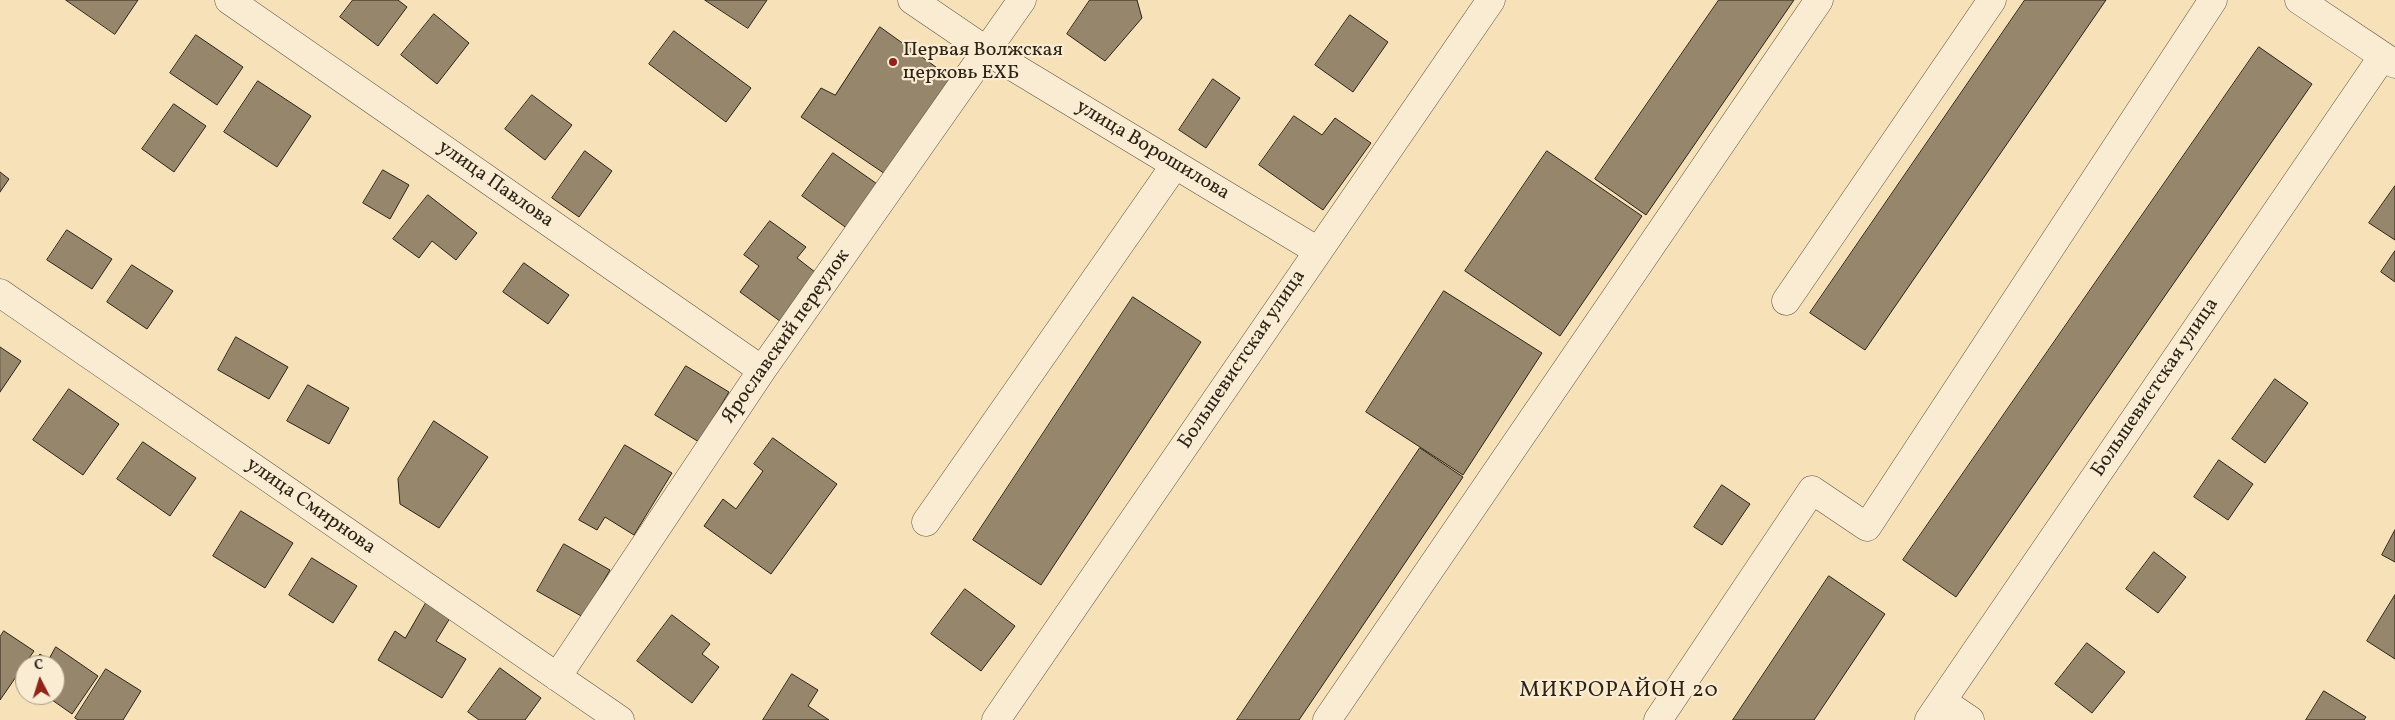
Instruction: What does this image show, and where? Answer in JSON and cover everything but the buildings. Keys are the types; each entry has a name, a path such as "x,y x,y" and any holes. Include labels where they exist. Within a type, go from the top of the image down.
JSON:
{"street":[{"name":"улица Павлова","path":"229,0 762,370"},
{"name":"улица Ворошилова","path":"912,0 987,51 1318,252"},
{"name":"Ярославский переулок","path":"557,677 762,370 1022,0"},
{"name":"Большевистская улица","path":"996,720 1491,0"},
{"path":"1327,720 1819,0"},
{"path":"1786,300 1992,0"},
{"path":"1658,720 1812,490 1866,527 2213,0"},
{"path":"2299,0 2389,60"},
{"name":"Большевистская улица","path":"1935,711 2389,60"},
{"path":"926,522 1175,165"},
{"name":"улица Смирнова","path":"0,294 620,720"},
{"path":"1935,711 1970,720"}],"place":[{"name":"Первая Волжская церковь ЕХБ","path":"893,62"}],"district":[{"name":"МИКРОРАЙОН 20","path":"1619,692"}]}
